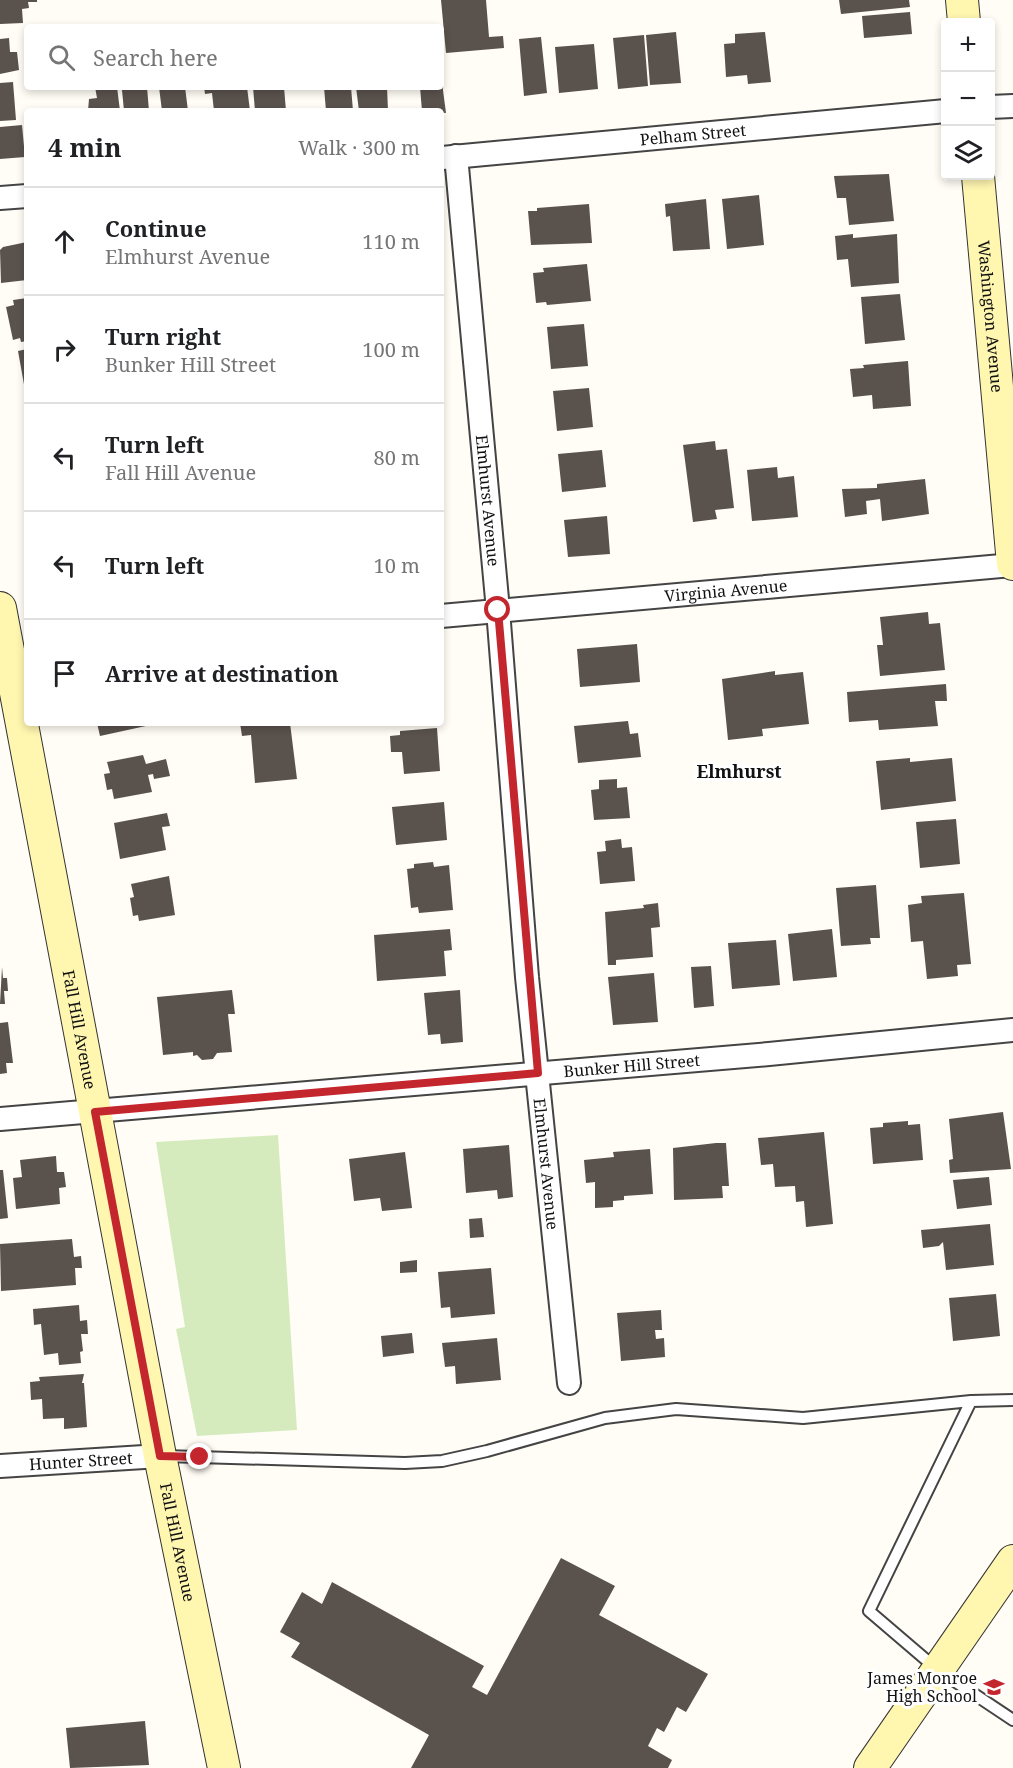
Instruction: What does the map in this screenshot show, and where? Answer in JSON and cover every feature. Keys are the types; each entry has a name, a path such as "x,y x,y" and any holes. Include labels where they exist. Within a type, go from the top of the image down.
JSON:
{"street":[{"path":"962,0 964,18"},
{"path":"995,107 1013,106"},
{"name":"Pelham Street","path":"449,157 941,111"},
{"name":"Elmhurst Avenue","path":"449,157 498,610 538,1073 569,1383"},
{"name":"Washington Avenue","path":"978,180 1013,564"},
{"path":"0,198 24,196"},
{"name":"Virginia Avenue","path":"444,616 1013,564"},
{"name":"Fall Hill Avenue","path":"0,608 12,655 24,721"},
{"name":"Fall Hill Avenue","path":"25,726 160,1456 224,1768"},
{"name":"Bunker Hill Street","path":"0,1119 769,1054 1013,1029"},
{"name":"Hunter Street","path":"0,1466 160,1456"},
{"path":"870,1768 1013,1561"}],"lane":[{"path":"160,1456 442,1461 487,1451 605,1418 676,1409 802,1418 971,1401 1013,1400"},
{"path":"971,1401 869,1611 938,1670 1013,1720"}],"green space":[{"path":"278,1135 297,1430 197,1436 176,1329 185,1327 156,1142"}],"building":[{"path":"0,0 37,0 37,2 28,2 29,8 22,9 23,23 0,24"},
{"path":"441,0 486,0 489,37 503,36 504,48 446,53"},
{"path":"839,0 909,0 910,7 841,14"},
{"path":"910,12 912,34 864,38 862,16"},
{"path":"676,32 681,83 650,85 646,35"},
{"path":"765,32 771,82 748,84 747,75 726,77 724,44 735,43 735,34"},
{"path":"644,35 648,86 618,89 613,38"},
{"path":"541,37 547,93 524,96 519,39"},
{"path":"9,38 10,52 17,52 19,70 0,74 0,39"},
{"path":"594,44 598,89 559,93 555,47"},
{"path":"13,82 16,120 0,121 0,83"},
{"path":"96,90 117,90 120,108 88,108 89,99 97,98"},
{"path":"122,90 147,90 149,108 124,108"},
{"path":"159,90 185,90 188,108 162,108"},
{"path":"204,90 247,90 250,108 214,108 212,93 205,94"},
{"path":"253,90 284,90 286,108 255,108"},
{"path":"324,90 351,90 353,108 326,108"},
{"path":"356,90 387,90 388,108 359,108"},
{"path":"420,90 443,90 446,113 444,108 422,108"},
{"path":"22,125 24,157 0,159 0,127"},
{"path":"889,174 894,221 849,225 846,198 837,198 834,176"},
{"path":"759,195 764,245 727,249 722,199"},
{"path":"706,199 710,249 673,251 670,216 666,217 665,204"},
{"path":"589,204 592,243 531,245 528,211 537,211 537,208"},
{"path":"853,234 853,238 897,234 899,283 851,287 848,259 837,260 835,236"},
{"path":"24,243 24,280 1,283 0,250 3,247"},
{"path":"587,264 591,301 547,305 546,302 536,303 533,273 544,272 543,268"},
{"path":"900,294 905,340 865,344 861,297"},
{"path":"24,298 24,342 21,342 20,338 13,340 6,307 14,305 13,300"},
{"path":"584,324 588,366 551,369 547,327"},
{"path":"24,350 24,384 18,351"},
{"path":"908,361 911,406 873,409 872,395 853,397 850,369 864,368 863,365"},
{"path":"589,388 593,427 557,431 553,391"},
{"path":"715,441 716,450 727,449 734,508 715,510 717,519 693,522 683,445"},
{"path":"602,450 606,487 562,492 558,454"},
{"path":"777,467 778,478 794,476 798,517 752,521 747,470"},
{"path":"925,479 929,514 882,521 880,499 866,501 867,514 845,517 842,489 877,488 877,484"},
{"path":"607,516 610,554 568,557 564,520"},
{"path":"928,612 929,624 940,623 945,670 880,676 877,645 883,645 880,617"},
{"path":"637,644 640,682 580,687 577,649"},
{"path":"775,671 775,675 803,672 809,724 762,729 763,736 728,740 722,679"},
{"path":"946,684 947,701 935,701 938,726 879,730 878,720 849,722 847,692"},
{"path":"628,721 630,734 638,733 641,757 578,763 574,726"},
{"path":"98,726 146,726 100,736"},
{"path":"240,726 290,726 297,779 255,783 251,735 242,736"},
{"path":"437,728 440,771 404,774 402,752 391,752 390,736 400,735 400,731"},
{"path":"143,755 146,764 166,759 170,776 154,779 153,774 148,775 152,792 114,799 112,789 107,790 104,774 110,773 107,762"},
{"path":"910,758 910,762 952,758 956,801 881,810 876,761"},
{"path":"617,779 617,788 627,787 630,818 594,820 591,790 599,789 599,780"},
{"path":"444,802 447,840 396,845 392,807"},
{"path":"167,813 170,826 162,827 166,850 120,859 114,823"},
{"path":"956,819 960,864 920,868 916,822"},
{"path":"621,839 622,848 632,847 635,881 600,884 597,852 606,851 605,841"},
{"path":"433,862 434,867 449,865 453,910 419,913 418,907 411,908 407,869 414,868 414,864"},
{"path":"169,876 175,915 139,921 138,915 133,916 130,898 134,897 131,884"},
{"path":"876,885 880,938 870,938 871,944 841,946 836,888"},
{"path":"964,893 971,964 957,965 958,976 927,979 923,941 911,942 908,905 922,903 921,896"},
{"path":"658,903 660,927 651,928 653,957 616,960 616,965 608,965 605,912 644,908 643,905"},
{"path":"450,929 452,950 444,951 446,976 377,981 374,935"},
{"path":"832,929 837,977 793,981 788,934"},
{"path":"776,940 780,985 732,989 728,943"},
{"path":"711,966 714,1006 694,1008 691,967"},
{"path":"2,967 3,978 7,978 8,991 4,991 5,1004 0,1004"},
{"path":"654,973 658,1022 613,1025 608,977"},
{"path":"232,990 235,1014 228,1014 232,1052 217,1053 213,1059 202,1060 197,1055 193,1056 193,1052 163,1055 157,997"},
{"path":"460,990 463,1042 441,1044 440,1034 428,1035 424,993"},
{"path":"8,1022 13,1063 6,1063 7,1073 0,1074 0,1023"},
{"path":"1003,1112 1011,1169 950,1173 949,1160 953,1159 949,1119"},
{"path":"908,1121 908,1125 920,1124 923,1160 873,1164 870,1128 883,1127 883,1123"},
{"path":"824,1132 833,1224 806,1227 804,1201 796,1202 795,1186 775,1187 773,1164 761,1165 758,1138"},
{"path":"726,1143 729,1186 722,1186 723,1198 674,1200 673,1148"},
{"path":"509,1145 513,1197 498,1199 497,1190 466,1193 463,1149"},
{"path":"650,1149 653,1194 624,1196 624,1200 613,1201 613,1207 595,1208 595,1182 586,1183 584,1160 614,1157 613,1152"},
{"path":"405,1152 412,1208 382,1211 380,1198 354,1201 349,1159"},
{"path":"56,1156 57,1172 64,1172 66,1187 59,1188 60,1204 16,1209 13,1178 22,1177 20,1160"},
{"path":"0,1170 3,1170 8,1218 0,1219"},
{"path":"989,1177 992,1205 957,1209 953,1180"},
{"path":"482,1218 484,1237 470,1238 469,1219"},
{"path":"990,1224 994,1265 946,1270 943,1242 939,1246 923,1248 921,1230"},
{"path":"72,1239 74,1257 81,1256 82,1268 75,1268 76,1285 1,1291 0,1244"},
{"path":"417,1260 417,1272 400,1273 400,1262"},
{"path":"491,1268 495,1314 451,1318 450,1307 441,1308 438,1272"},
{"path":"996,1294 1000,1336 953,1341 949,1298"},
{"path":"79,1305 80,1321 87,1320 88,1334 81,1334 83,1351 80,1352 81,1363 59,1365 58,1353 44,1355 41,1324 34,1325 33,1309"},
{"path":"661,1310 662,1330 655,1330 656,1339 664,1338 665,1357 621,1361 617,1313"},
{"path":"412,1333 414,1353 383,1357 381,1336"},
{"path":"497,1338 501,1380 456,1384 455,1366 445,1367 442,1343"},
{"path":"84,1374 82,1383 84,1383 87,1427 64,1429 64,1418 43,1419 42,1399 31,1400 30,1382 40,1381 39,1377"},
{"path":"561,1558 615,1586 599,1615 708,1674 686,1712 677,1707 664,1732 657,1728 648,1746 672,1760 668,1768 411,1768 429,1735 291,1657 300,1643 280,1632 302,1592 322,1604 332,1582 484,1666 472,1687 487,1695"},
{"path":"145,1721 149,1765 70,1768 66,1728"}],"place":[{"name":"James Monroe High School","path":"994,1687"}],"district":[{"name":"Elmhurst","path":"739,771"}],"route":[{"path":"200,1457 160,1456 95,1112 538,1073 527,977 498,610"}]}
